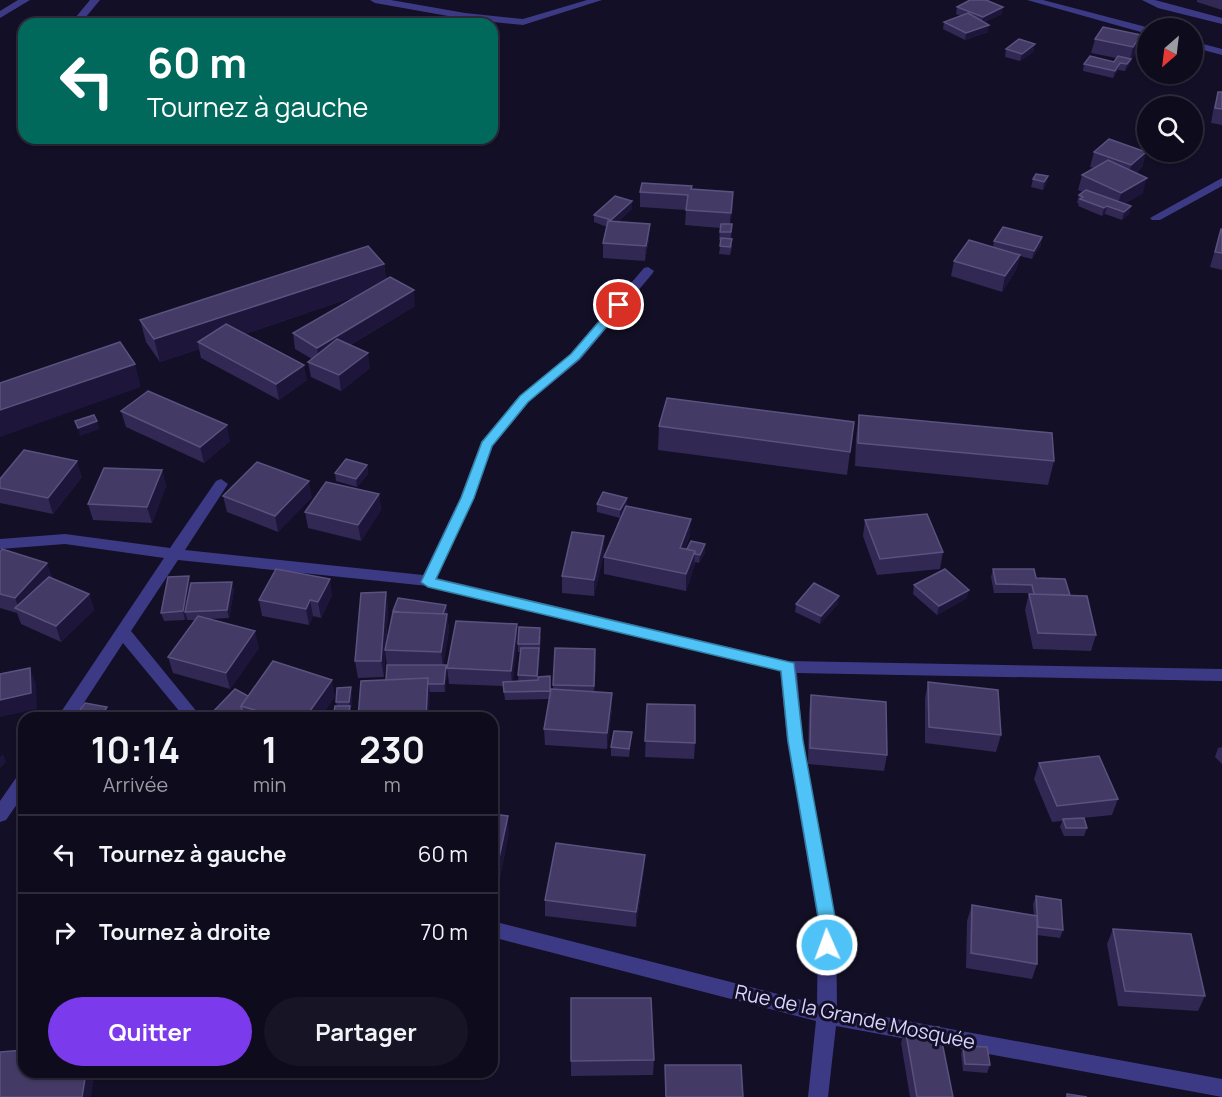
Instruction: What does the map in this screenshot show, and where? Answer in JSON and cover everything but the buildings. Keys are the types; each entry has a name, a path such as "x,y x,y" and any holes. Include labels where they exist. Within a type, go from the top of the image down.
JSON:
{"street":[{"path":"0,15 25,0"},
{"path":"80,18 95,0"},
{"path":"375,0 484,18"},
{"path":"498,19 523,22 597,0"},
{"path":"1032,0 1137,28"},
{"path":"1147,0 1161,6 1222,21"},
{"path":"1203,47 1222,52"},
{"path":"1156,218 1222,181"},
{"path":"428,582 467,498 486,445 524,399 575,357 648,270"},
{"path":"69,712 220,484"},
{"path":"0,544 65,539 174,554 428,582 788,667 1222,675"},
{"path":"123,632 189,712"},
{"path":"788,667 795,741 827,922 827,1015 818,1097"},
{"path":"0,815 12,800"},
{"name":"Rue de la Grande Mosquée","path":"498,931 827,1015 1222,1089"}],"route":[{"path":"619,305 575,357 524,399 486,445 467,498 428,582 788,667 795,741 827,922 827,945"}]}
